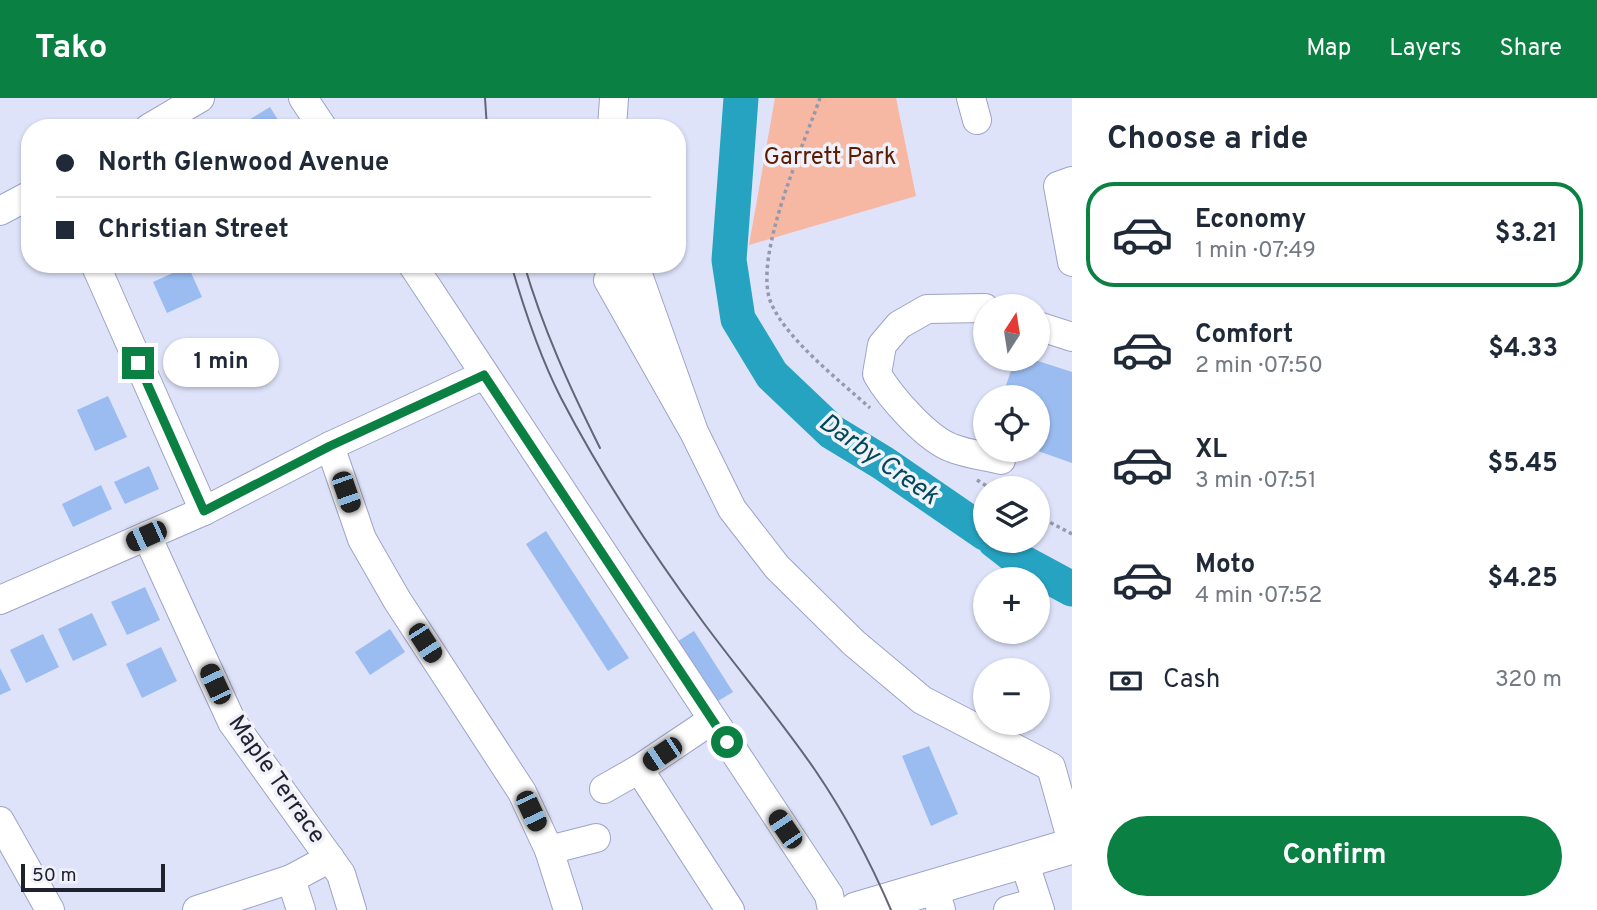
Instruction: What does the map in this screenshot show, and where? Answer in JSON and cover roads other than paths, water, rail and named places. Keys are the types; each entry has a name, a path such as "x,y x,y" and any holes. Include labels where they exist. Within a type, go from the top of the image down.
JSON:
{"main road":[{"path":"856,910 938,899 1024,861 1072,844"}],"street":[{"path":"164,119 200,98"},
{"path":"303,98 317,119"},
{"path":"613,119 614,98"},
{"path":"1065,184 1072,262"},
{"path":"0,211 21,200"},
{"path":"98,273 204,511"},
{"path":"418,273 828,895 832,910"},
{"path":"614,273 608,279 694,432 732,509 777,567 854,643 922,700 1062,761 1072,844"},
{"path":"973,308 927,309 900,325 882,345 877,374 889,394 914,420 949,447 973,453"},
{"path":"1050,330 1072,337"},
{"path":"0,600 204,511 330,446 484,375"},
{"path":"330,446 362,539 397,600 523,792 549,850 568,910"},
{"name":"Maple Terrace","path":"146,536 232,722 341,874 352,910"},
{"path":"604,789 712,720"},
{"path":"639,769 730,910"},
{"path":"0,821 50,910"},
{"path":"549,850 596,838"},
{"path":"197,910 291,879 330,859"},
{"path":"1008,910 1038,906 1024,861"},
{"path":"291,879 300,910"}],"waterway":[{"name":"Darby Creek","path":"741,98 729,260 738,319 772,375 832,432 883,463 973,525"},
{"name":"Darby Creek","path":"1010,553 1072,589"}],"tram line":[{"path":"485,98 486,119"},
{"path":"514,273 546,366 593,456 646,541 684,595 815,770 856,838 891,910"},
{"path":"527,273 558,358 600,448"}],"park label":[{"name":"Garrett Park","path":"830,158"}]}
